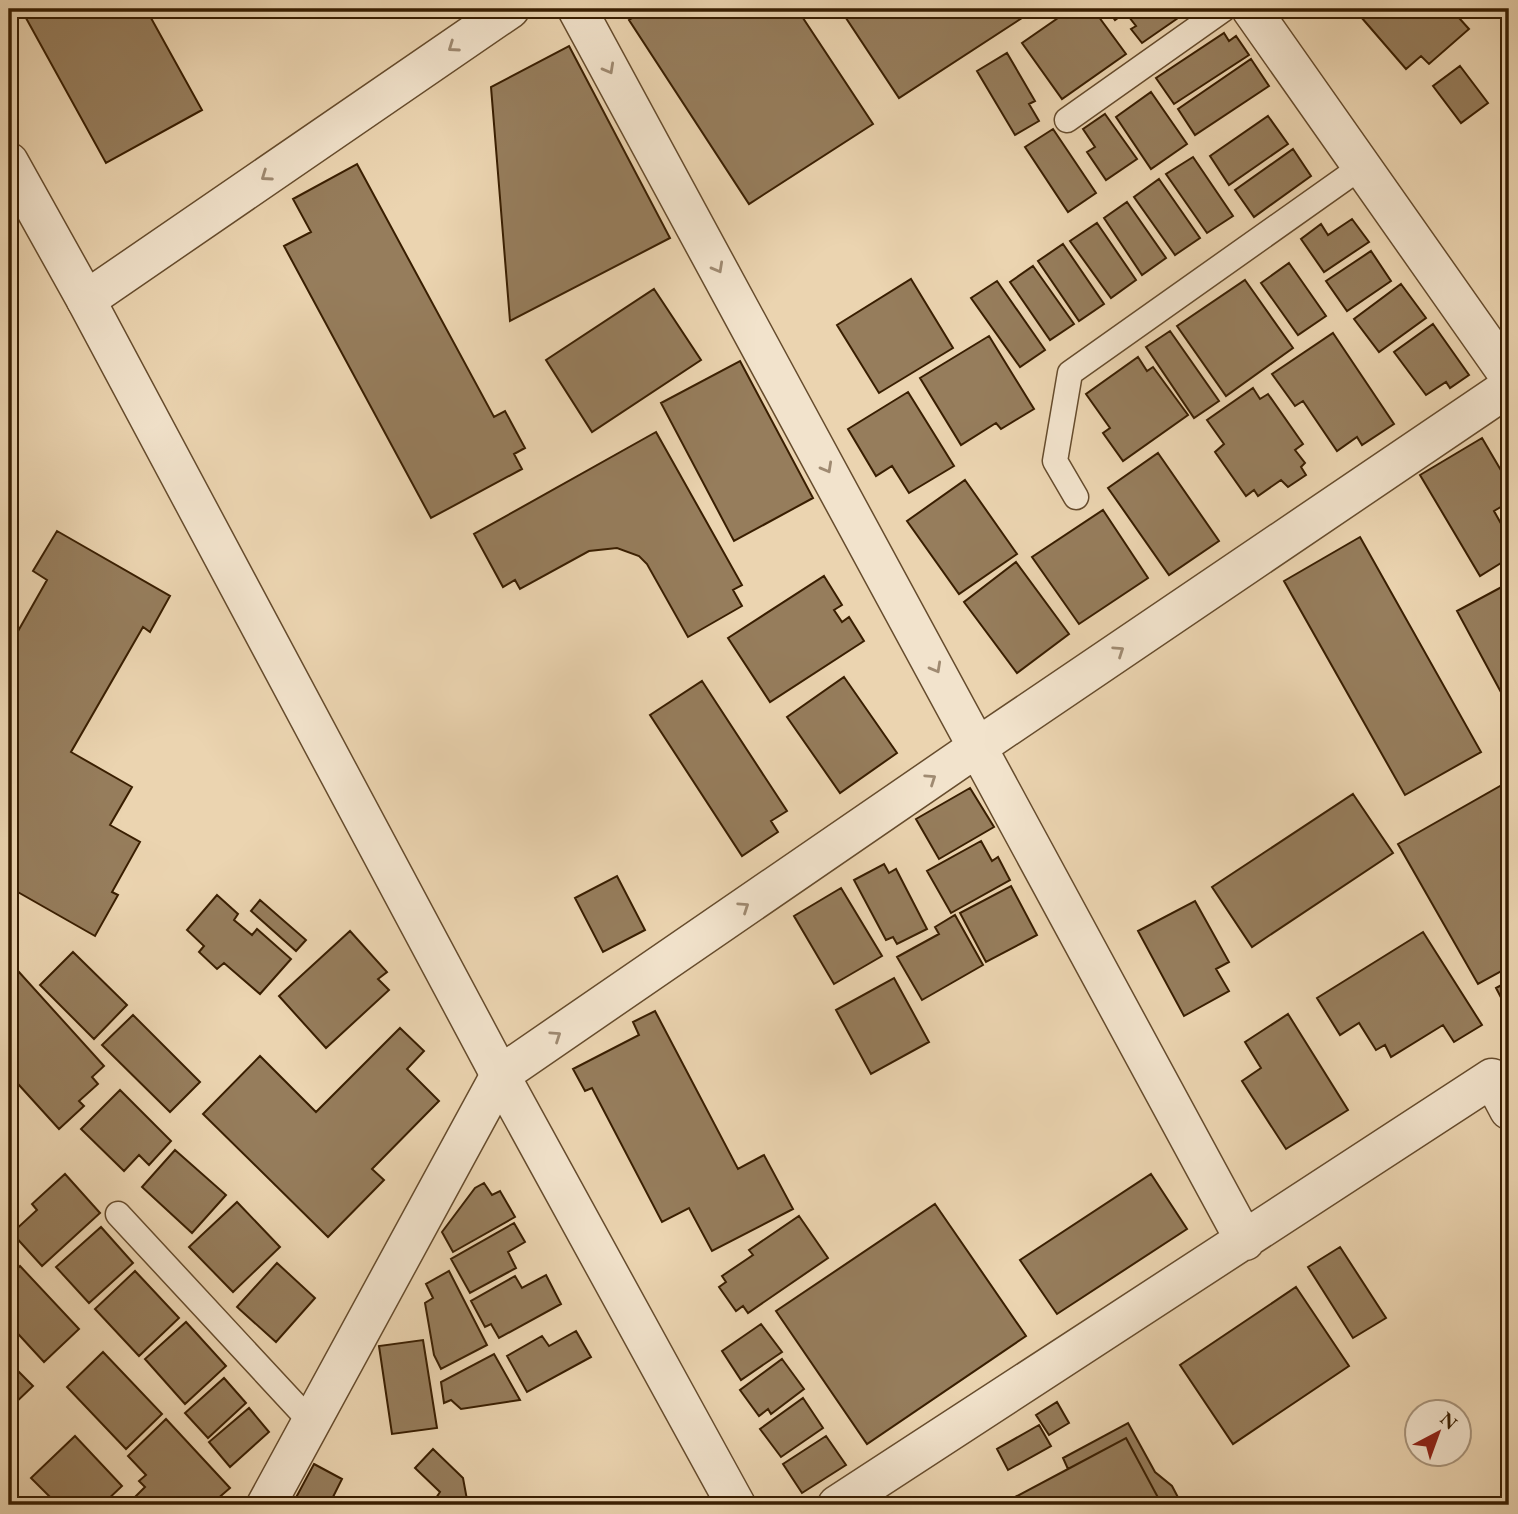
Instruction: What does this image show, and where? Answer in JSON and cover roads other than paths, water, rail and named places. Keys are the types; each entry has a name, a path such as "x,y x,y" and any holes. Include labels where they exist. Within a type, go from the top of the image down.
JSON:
{"street":[{"path":"86,300 510,9"},
{"path":"577,9 979,746 1245,1241"},
{"path":"1251,9 1509,376"},
{"path":"9,162 86,300 500,1075 737,1505"},
{"path":"266,1505 500,1075 1509,387"},
{"path":"836,1505 1492,1078 1509,1110"}],"lane":[{"path":"1067,120 1224,9"},
{"path":"1076,496 1055,461 1070,373 1361,167"},
{"path":"118,1214 311,1422"}]}
